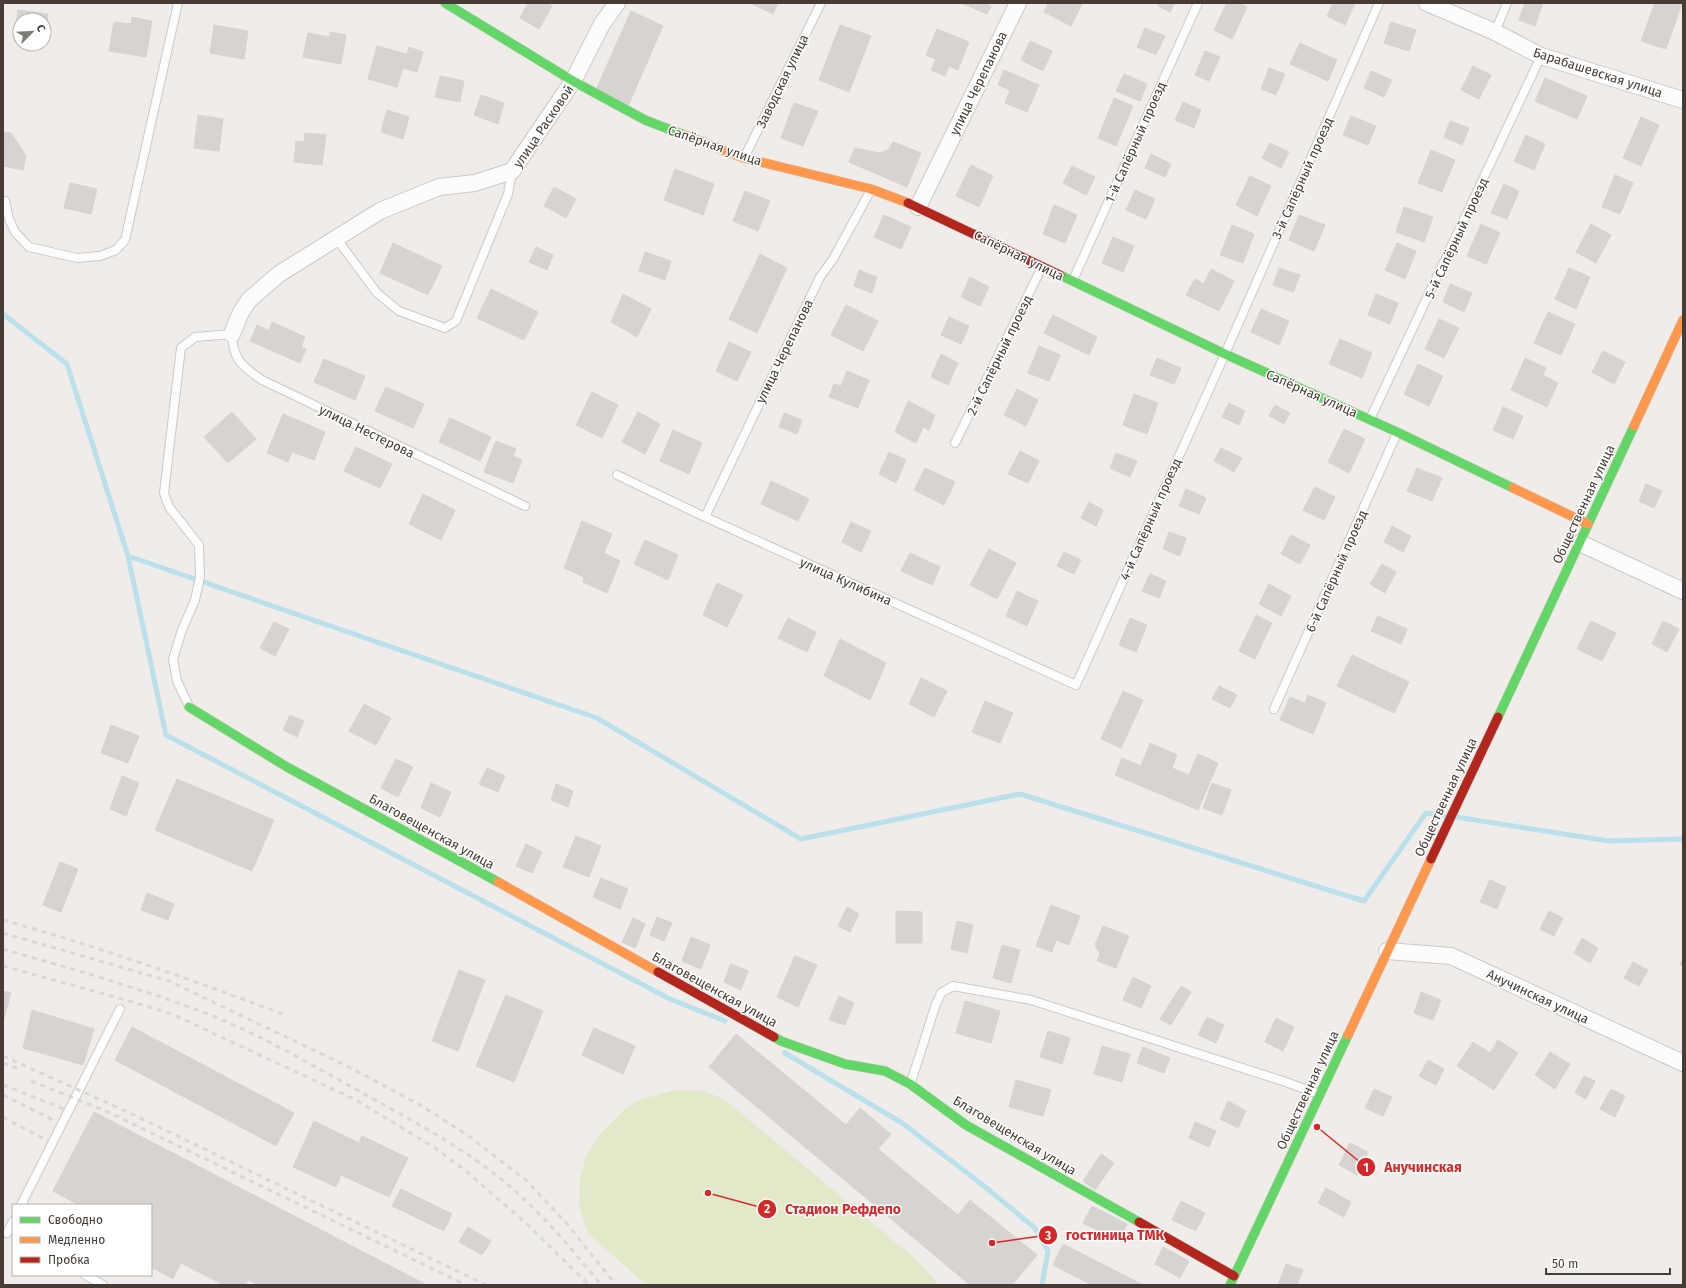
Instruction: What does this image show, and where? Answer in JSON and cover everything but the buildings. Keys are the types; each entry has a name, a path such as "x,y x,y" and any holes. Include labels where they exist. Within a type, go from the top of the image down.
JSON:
{"street":[{"name":"Сапёрная улица","path":"445,3 573,81 645,120 744,158 872,189 918,206 1225,354 1397,432 1588,524"},
{"name":"улица Расковой","path":"512,171 573,81 602,24 617,3"},
{"name":"улица Черепанова","path":"918,206 1018,3"},
{"name":"Барабашевская улица","path":"1427,3 1495,32 1542,56 1683,100"},
{"path":"232,334 240,314 249,300 279,274 380,211 439,187 475,183 512,171"},
{"name":"Общественная улица","path":"1230,1285 1580,543 1683,320"},
{"path":"1580,543 1683,591"},
{"name":"Благовещенская улица","path":"189,707 287,767 532,901 781,1041 845,1064 885,1072 910,1084 966,1125 1234,1276"},
{"name":"Анучинская улица","path":"1387,951 1451,956 1683,1063"}],"lane":[{"path":"5,201 8,219 14,232 28,248 76,258 100,256 116,250 125,240 178,3"},
{"name":"Заводская улица","path":"744,158 821,3"},
{"name":"1-й Сапёрный проезд","path":"1073,281 1198,3"},
{"name":"3-й Сапёрный проезд","path":"1225,354 1379,3"},
{"path":"1495,32 1507,3"},
{"name":"5-й Сапёрный проезд","path":"1370,420 1542,56"},
{"name":"улица Расковой","path":"336,238 377,294 399,311 445,328 456,321 508,194 512,171"},
{"name":"улица Черепанова","path":"705,517 820,277 833,259 872,189"},
{"name":"2-й Сапёрный проезд","path":"955,443 1042,266"},
{"path":"189,707 177,681 173,659 182,630 195,600 200,577 199,546 169,507 164,493 180,348 195,337 232,334"},
{"name":"улица Нестерова","path":"232,334 233,350 243,367 262,380 525,506"},
{"name":"4-й Сапёрный проезд","path":"1076,685 1225,354"},
{"name":"6-й Сапёрный проезд","path":"1274,709 1397,432"},
{"name":"улица Кулибина","path":"617,475 705,517 1076,685"},
{"path":"910,1084 936,1004 941,993 954,986 1031,1000 1272,1077 1320,1095"},
{"path":"22,1204 120,1009"},
{"path":"8,1233 12,1223"},
{"path":"87,1276 103,1285"}],"green space":[{"path":"675,1090 703,1091 724,1099 918,1261 939,1285 646,1285 588,1233 579,1206 580,1179 586,1156 600,1134 626,1108 639,1100"}],"waterway":[{"path":"3,314 67,364 128,556 597,718 801,839 1020,794 1364,901 1426,813 1446,816"},
{"path":"128,556 166,735 670,999 725,1021"},
{"path":"1456,817 1609,841 1683,839"},
{"path":"785,1053 902,1123 979,1182 1035,1228 1048,1251 1042,1285"}],"railway":[{"path":"3,920 146,964 285,1015"},
{"path":"3,933 169,981 351,1068 422,1106 470,1137 527,1181 568,1225 616,1285"},
{"path":"3,949 127,986 176,1002 222,1020 284,1050 414,1122 477,1161 522,1197 550,1225 601,1285"},
{"path":"3,966 172,1014 356,1100 435,1148 466,1171 527,1224 589,1285"},
{"path":"3,1056 132,1114 486,1285"},
{"path":"3,1063 22,1070"},
{"path":"31,1081 106,1111 466,1285"},
{"path":"3,1085 64,1109"},
{"path":"3,1095 55,1121"},
{"path":"3,1117 48,1141"}],"traffic: fast":[{"path":"445,3 573,81 645,120 684,135"},
{"path":"1060,275 1225,354 1397,432 1513,488"},
{"path":"1498,717 1634,426"},
{"path":"189,707 287,767 498,882"},
{"path":"1230,1285 1348,1035"},
{"path":"774,1037 781,1041 845,1064 885,1071 910,1084 966,1125 1139,1222"}],"traffic: slow":[{"path":"684,135 744,158 871,189 908,203"},
{"path":"1634,426 1683,320"},
{"path":"1513,488 1588,524"},
{"path":"1348,1035 1431,859"},
{"path":"498,882 658,972"}],"traffic: jam":[{"path":"908,203 1060,275"},
{"path":"1431,859 1498,717"},
{"path":"658,972 774,1037"},
{"path":"1139,1222 1234,1276"}],"place":[{"name":"Анучинская","path":"1317,1127"},
{"name":"Стадион Рефдепо","path":"708,1193"},
{"name":"гостиница ТМК","path":"992,1243"}]}
